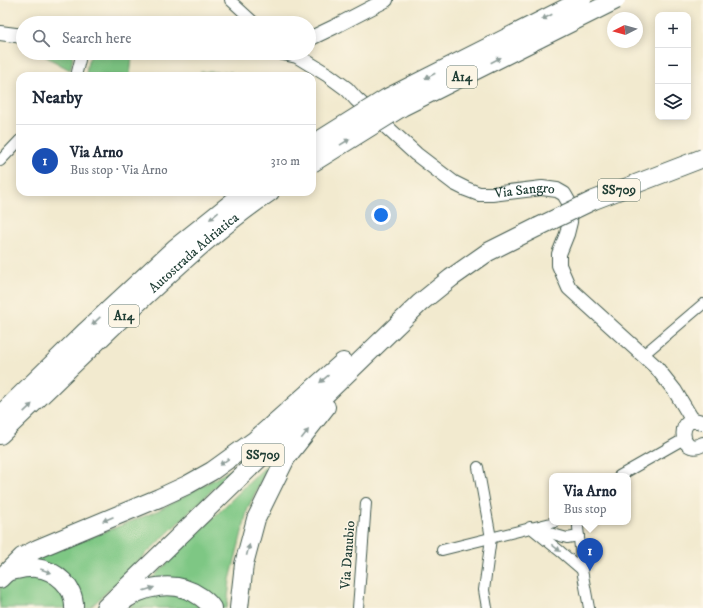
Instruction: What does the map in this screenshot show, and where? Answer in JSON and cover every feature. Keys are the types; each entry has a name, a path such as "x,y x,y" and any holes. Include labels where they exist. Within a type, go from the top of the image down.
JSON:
{"highway":[{"name":"A14","path":"316,142 387,98 582,0"},
{"name":"A14","path":"316,161 402,107 616,0"},
{"name":"SS709","path":"105,608 420,303 451,278 488,252 594,200 703,158"},
{"name":"Autostrada Adriatica","path":"0,415 86,331 175,248 249,198"},
{"name":"Autostrada Adriatica","path":"0,435 91,346 249,198"},
{"path":"4,575 22,557 37,549 159,498 212,471 255,440 370,338 420,303"},
{"path":"239,608 244,564 256,518 286,458 325,408 414,316 420,303"},
{"path":"4,575 29,568 37,568 52,573 66,583 70,591 74,608"},
{"path":"115,608 125,599 139,592 155,587 168,586 182,588 196,593 212,608"}],"street":[{"path":"230,0 247,16"},
{"path":"316,35 334,28 386,0"},
{"path":"0,33 16,35"},
{"path":"77,72 79,60"},
{"name":"Via Sangro","path":"301,60 328,75 347,89 411,150 454,183 479,194 492,194 542,188 557,190 564,194 571,206 570,222 559,254 559,265 569,288 656,367 698,422"},
{"path":"0,161 16,144"},
{"path":"643,355 703,304"},
{"name":"Via Sangro","path":"684,440 684,428 688,423 698,422"},
{"path":"624,473 684,440 687,444 693,446 700,446 703,444"},
{"path":"478,467 490,538 484,590 487,608"},
{"name":"Via Danubio","path":"358,608 366,503"},
{"path":"442,550 549,523"},
{"path":"579,525 582,570 589,608"},
{"path":"530,527 567,538 579,536"},
{"path":"530,527 582,570"}],"green space":[{"path":"52,60 72,60 70,70"},
{"path":"132,60 130,72 86,72 88,61"},
{"path":"270,462 248,508 230,580 227,608 217,608 147,583"},
{"path":"236,467 90,608 79,608 31,561 157,511"},
{"path":"42,574 64,590 68,608 0,608 0,588 17,575"},
{"path":"158,592 190,598 200,608 129,608 137,601"}],"place":[{"name":"Via Arno","path":"590,571"}]}
